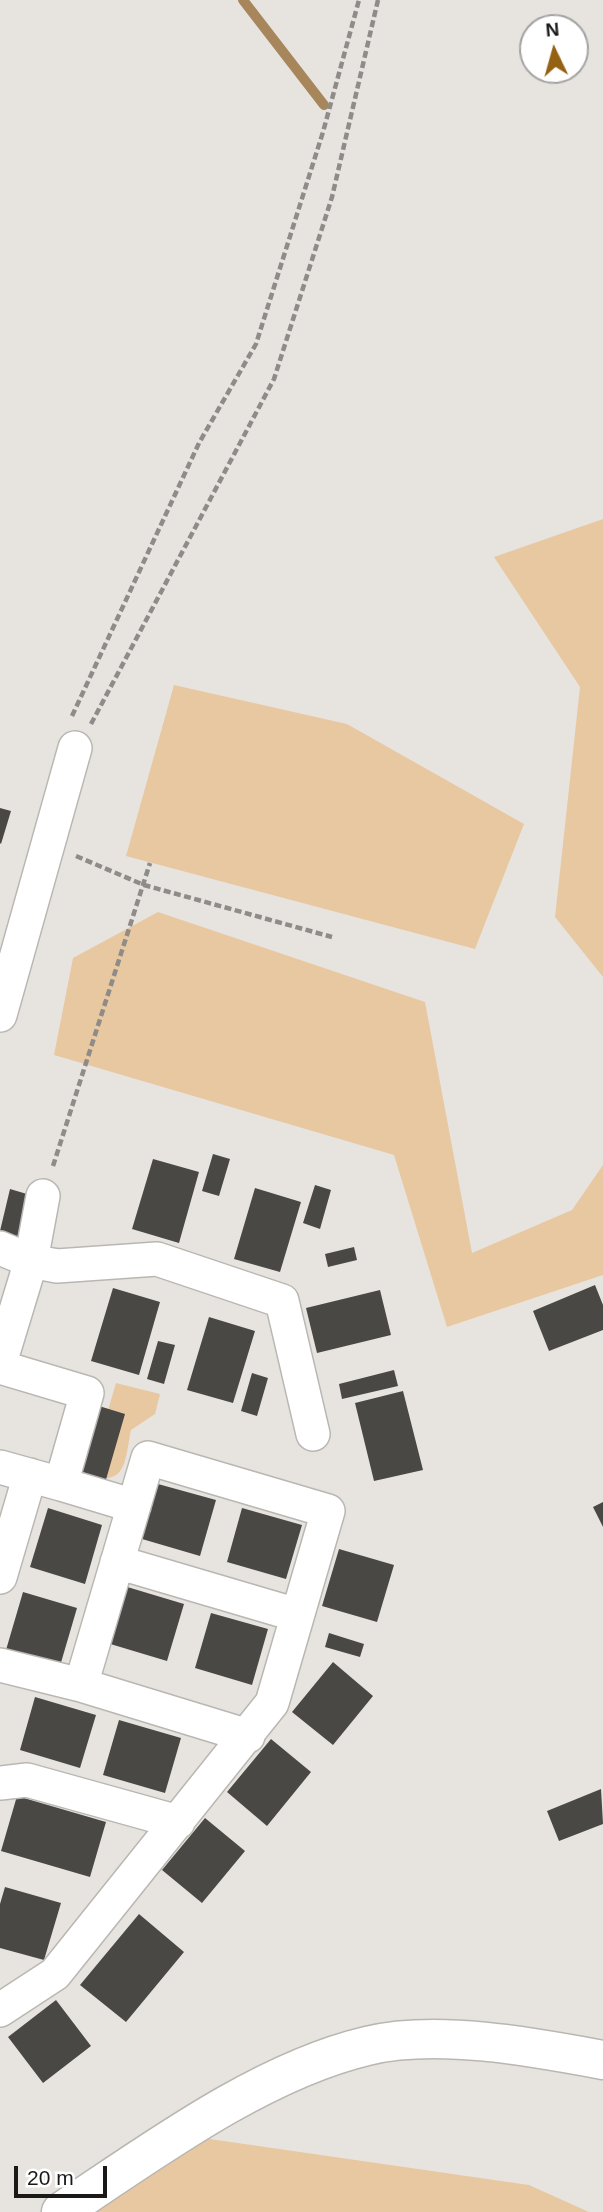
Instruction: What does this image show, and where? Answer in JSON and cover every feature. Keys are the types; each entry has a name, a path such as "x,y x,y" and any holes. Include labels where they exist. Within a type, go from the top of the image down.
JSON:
{"street":[{"path":"0,1015 75,748"},
{"path":"0,1577 30,1475 88,1393 0,1365 30,1261 43,1196"},
{"path":"0,1248 30,1261 57,1266 157,1259 282,1301 313,1434"},
{"path":"0,2010 55,1974 272,1703 328,1511 148,1458 81,1685"},
{"path":"30,1475 134,1506"},
{"path":"117,1562 297,1615"},
{"path":"0,1665 81,1685 248,1736"},
{"path":"0,1783 27,1780 178,1822"},
{"path":"61,2212 163,2143 273,2079 367,2046 452,2039 603,2060"}],"path":[{"path":"75,748 72,717 199,443 256,344 323,132 359,0"},
{"path":"75,748 103,706 274,379 332,197 378,0"},
{"path":"47,847 144,885 332,937"},
{"path":"43,1196 150,863"}],"shaded area":[{"path":"603,519 603,977 555,917 580,687 494,557"},
{"path":"174,685 347,724 524,824 475,949 126,856"},
{"path":"158,912 425,1002 472,1253 572,1210 603,1165 603,1275 447,1327 394,1155 54,1055 73,958"},
{"path":"116,1383 160,1394 155,1414 131,1430 122,1468 111,1478 101,1478 89,1475"},
{"path":"196,2137 529,2185 589,2212 83,2212"}],"building":[{"path":"0,808 11,811 1,844 0,843"},
{"path":"213,1154 230,1159 219,1196 202,1191"},
{"path":"153,1159 199,1172 179,1243 132,1229"},
{"path":"315,1185 331,1190 320,1229 303,1223"},
{"path":"255,1188 301,1202 280,1272 234,1259"},
{"path":"10,1189 37,1197 24,1238 0,1231"},
{"path":"354,1247 357,1260 328,1267 325,1254"},
{"path":"595,1285 603,1305 603,1330 549,1351 533,1311"},
{"path":"113,1288 160,1302 139,1375 91,1361"},
{"path":"380,1290 391,1335 317,1353 306,1308"},
{"path":"209,1317 255,1331 233,1403 187,1390"},
{"path":"158,1341 175,1345 164,1384 147,1379"},
{"path":"394,1370 398,1386 342,1399 339,1384"},
{"path":"252,1373 268,1378 257,1416 241,1411"},
{"path":"403,1391 423,1470 374,1481 355,1403"},
{"path":"99,1406 125,1414 105,1483 78,1475"},
{"path":"158,1484 216,1500 200,1556 142,1539"},
{"path":"603,1502 603,1527 593,1507"},
{"path":"48,1508 102,1525 85,1584 30,1567"},
{"path":"242,1508 302,1525 286,1579 227,1562"},
{"path":"339,1549 394,1565 377,1622 322,1606"},
{"path":"124,1586 184,1604 167,1661 107,1643"},
{"path":"23,1592 77,1608 60,1666 6,1650"},
{"path":"211,1613 268,1629 252,1685 195,1668"},
{"path":"329,1633 364,1644 360,1657 325,1647"},
{"path":"333,1662 373,1696 333,1745 292,1712"},
{"path":"35,1697 96,1715 80,1768 20,1750"},
{"path":"119,1720 181,1738 165,1793 103,1775"},
{"path":"271,1739 311,1772 267,1826 227,1792"},
{"path":"601,1789 603,1824 559,1841 547,1811"},
{"path":"17,1796 106,1822 90,1877 1,1851"},
{"path":"205,1818 245,1851 202,1903 162,1870"},
{"path":"5,1887 61,1903 44,1960 0,1948 0,1904"},
{"path":"139,1914 184,1952 126,2022 80,1985"},
{"path":"56,2000 91,2046 43,2083 8,2037"}],"waterway":[{"path":"243,0 324,105"}]}
